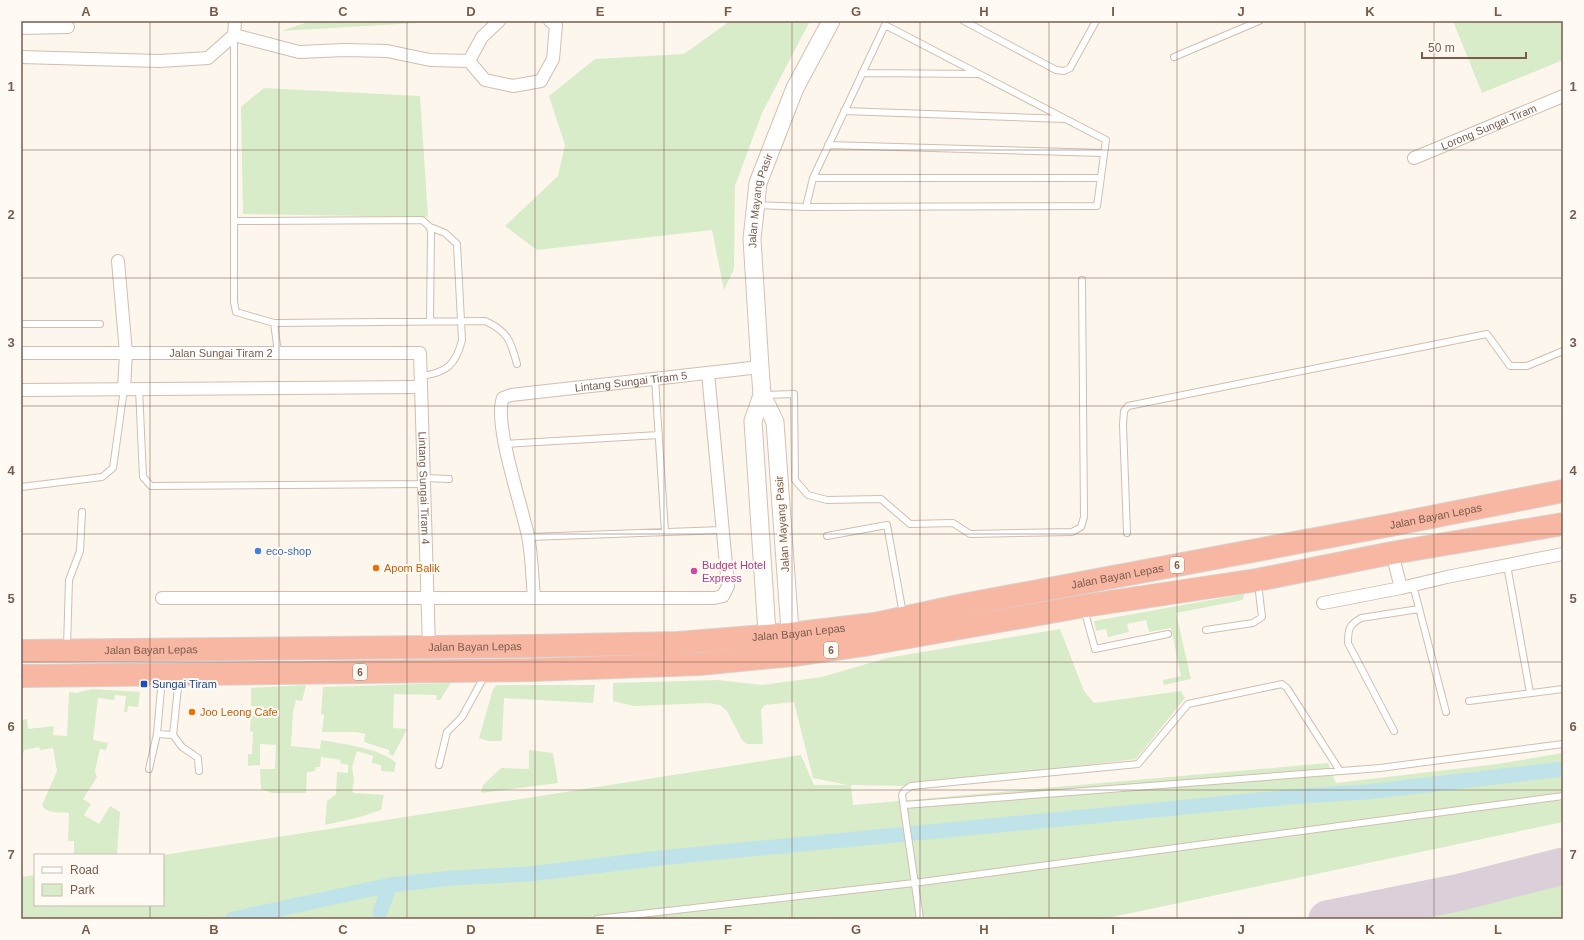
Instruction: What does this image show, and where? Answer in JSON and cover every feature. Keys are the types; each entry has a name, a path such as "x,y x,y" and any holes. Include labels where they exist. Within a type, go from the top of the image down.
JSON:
{"highway":[{"name":"Jalan Bayan Lepas","path":"791,645 904,618 1563,491"},
{"name":"Jalan Bayan Lepas","path":"21,651 530,646 678,642 768,646 869,644 1084,606 1257,580 1392,553 1563,524"},
{"path":"699,664 754,669 805,664 869,644"},
{"name":"Jalan Bayan Lepas","path":"21,676 488,670 699,664 768,646"}],"street":[{"path":"21,58 159,61 208,58 234,35 235,21"},
{"path":"469,61 482,37 500,21"},
{"path":"234,35 299,52 345,50 380,51 430,60 469,61 485,80 513,86 541,81 553,59 556,25 550,21"},
{"name":"Jalan Mayang Pasir","path":"791,645 775,422 762,395 752,239 758,183 795,88 831,21"},
{"path":"21,28 68,28"},
{"name":"Lorong Sungai Tiram","path":"1414,158 1563,96"},
{"path":"118,261 126,353 124,389"},
{"name":"Jalan Sungai Tiram 2","path":"21,353 420,353"},
{"name":"Lintang Sungai Tiram 4","path":"420,353 429,647"},
{"name":"Lintang Sungai Tiram 5","path":"505,444 500,406 503,398 510,395 760,367"},
{"path":"162,598 714,598 723,596 728,586 708,373"},
{"path":"21,390 140,389 421,381"},
{"name":"Jalan Mayang Pasir","path":"762,395 753,422 768,646"},
{"path":"505,444 528,537 534,597"},
{"path":"1392,553 1401,588"},
{"path":"1323,603 1563,554"}],"lane":[{"path":"964,21 1056,70 1064,71 1070,68 1096,21"},
{"path":"1174,57 1259,21"},
{"path":"755,205 806,207 1097,206 1106,140 885,25 813,178 806,207"},
{"path":"234,35 234,221 236,312 274,323 485,321 500,329 508,337 517,364"},
{"path":"862,73 980,74"},
{"path":"844,111 1067,120"},
{"path":"828,145 1104,153"},
{"path":"813,178 1101,178"},
{"path":"234,221 422,220 430,227 441,231 457,244 462,340 460,351 446,369 421,381"},
{"path":"430,227 430,321"},
{"path":"762,395 794,394 795,480 808,495 827,500 881,499 910,524 953,523 970,534 1072,532 1080,528 1084,517 1082,280"},
{"path":"274,323 278,352"},
{"path":"21,324 100,324"},
{"path":"1127,534 1123,425 1124,411 1128,406 1486,334 1510,366 1527,366 1563,351"},
{"path":"655,379 666,532"},
{"path":"21,487 102,477 113,468 124,389"},
{"path":"140,389 143,478 151,486 424,481 449,479"},
{"path":"505,444 659,435"},
{"path":"67,651 69,580 80,551 82,512"},
{"path":"827,536 887,525 904,618"},
{"path":"528,537 723,530"},
{"path":"1507,565 1530,693"},
{"path":"1206,630 1253,623 1262,618 1257,580"},
{"path":"1413,585 1446,712"},
{"path":"1084,606 1095,649 1168,634"},
{"path":"1394,731 1348,643 1348,630 1353,623 1361,618 1419,609"},
{"path":"439,765 448,732 462,717 488,670"},
{"path":"149,769 171,674"},
{"path":"171,674 173,735 182,748 198,758 199,771"},
{"path":"920,919 902,795 904,791 911,786 1138,764 1188,704 1276,684 1282,684 1287,688 1340,771"},
{"path":"1469,701 1563,689"},
{"path":"157,734 173,735"},
{"path":"904,805 1380,768 1563,744"},
{"path":"596,919 914,882 1563,796"}],"green space":[{"path":"311,21 417,21 417,23 281,31"},
{"path":"730,21 810,21 762,113 735,186 734,269 724,290 712,230 537,250 505,226 558,176 565,145 549,96 595,59 684,54"},
{"path":"1453,21 1563,21 1563,60 1482,93"},
{"path":"264,88 420,96 428,217 243,214 241,107"},
{"path":"1244,594 1243,600 1176,613 1191,679 1164,685 1163,680 1181,676 1171,628 1149,632 1146,620 1127,624 1129,632 1108,637 1106,629 1096,631 1094,621"},
{"path":"1060,629 1084,691 1094,703 1181,691 1185,698 1136,759 911,786 851,785 853,805 1328,763 1336,783 1498,764 1563,753 1563,822 1103,919 21,919 21,877 34,875 34,906 164,906 164,855 801,755 814,785 848,785 813,778 794,702 765,705 761,710 763,744 747,744 742,740 727,711 720,705 708,703 634,706 613,701 613,683 717,680 762,685 822,677 887,658"},
{"path":"451,683 440,700 436,700 437,695 394,694 393,728 407,729 393,756 389,754 389,750 364,742 365,734 356,732 322,732 324,715 321,714 323,687"},
{"path":"306,685 302,701 296,700 293,713 291,746 320,749 321,740 361,747 389,758 396,763 394,772 381,771 381,765 372,763 373,756 357,751 352,767 354,781 352,791 354,793 384,795 381,810 360,817 325,825 327,801 336,794 337,772 348,773 348,765 340,763 341,760 321,757 320,767 316,767 315,771 307,772 306,793 272,793 261,789 260,769 275,769 276,745 260,744 260,765 248,766 248,754 252,754 253,732 250,731 251,716 264,716 264,707 251,706 251,688"},
{"path":"497,685 595,685 593,703 504,698 502,741 488,741 479,738 493,689"},
{"path":"92,689 140,692 138,707 128,706 127,712 124,712 126,696 115,695 114,700 98,698 93,740 108,743 106,750 100,749 95,771 97,777 83,799 91,804 84,815 99,824 110,806 120,812 117,854 74,854 74,841 68,841 69,813 50,811 42,805 57,771 53,748 40,750 39,747 24,750 21,763 21,720 27,719 28,729 54,726 53,735 67,736 69,692 76,693"},
{"path":"529,750 553,753 558,783 481,793 483,785 501,768 529,769"},
{"path":"1563,881 1563,919 1399,919"}],"waterway":[{"path":"233,919 390,885 453,878 529,874 669,857 1301,796 1367,792 1563,769"},
{"path":"380,912 390,885"}],"taxiway":[{"path":"1327,919 1461,892 1563,866"}],"place":[{"name":"eco-shop","path":"258,551"},
{"name":"Apom Balik","path":"376,568"},
{"name":"Budget Hotel Express","path":"694,571"},
{"name":"Sungai Tiram","path":"144,684"},
{"name":"Joo Leong Cafe","path":"192,712"}]}
